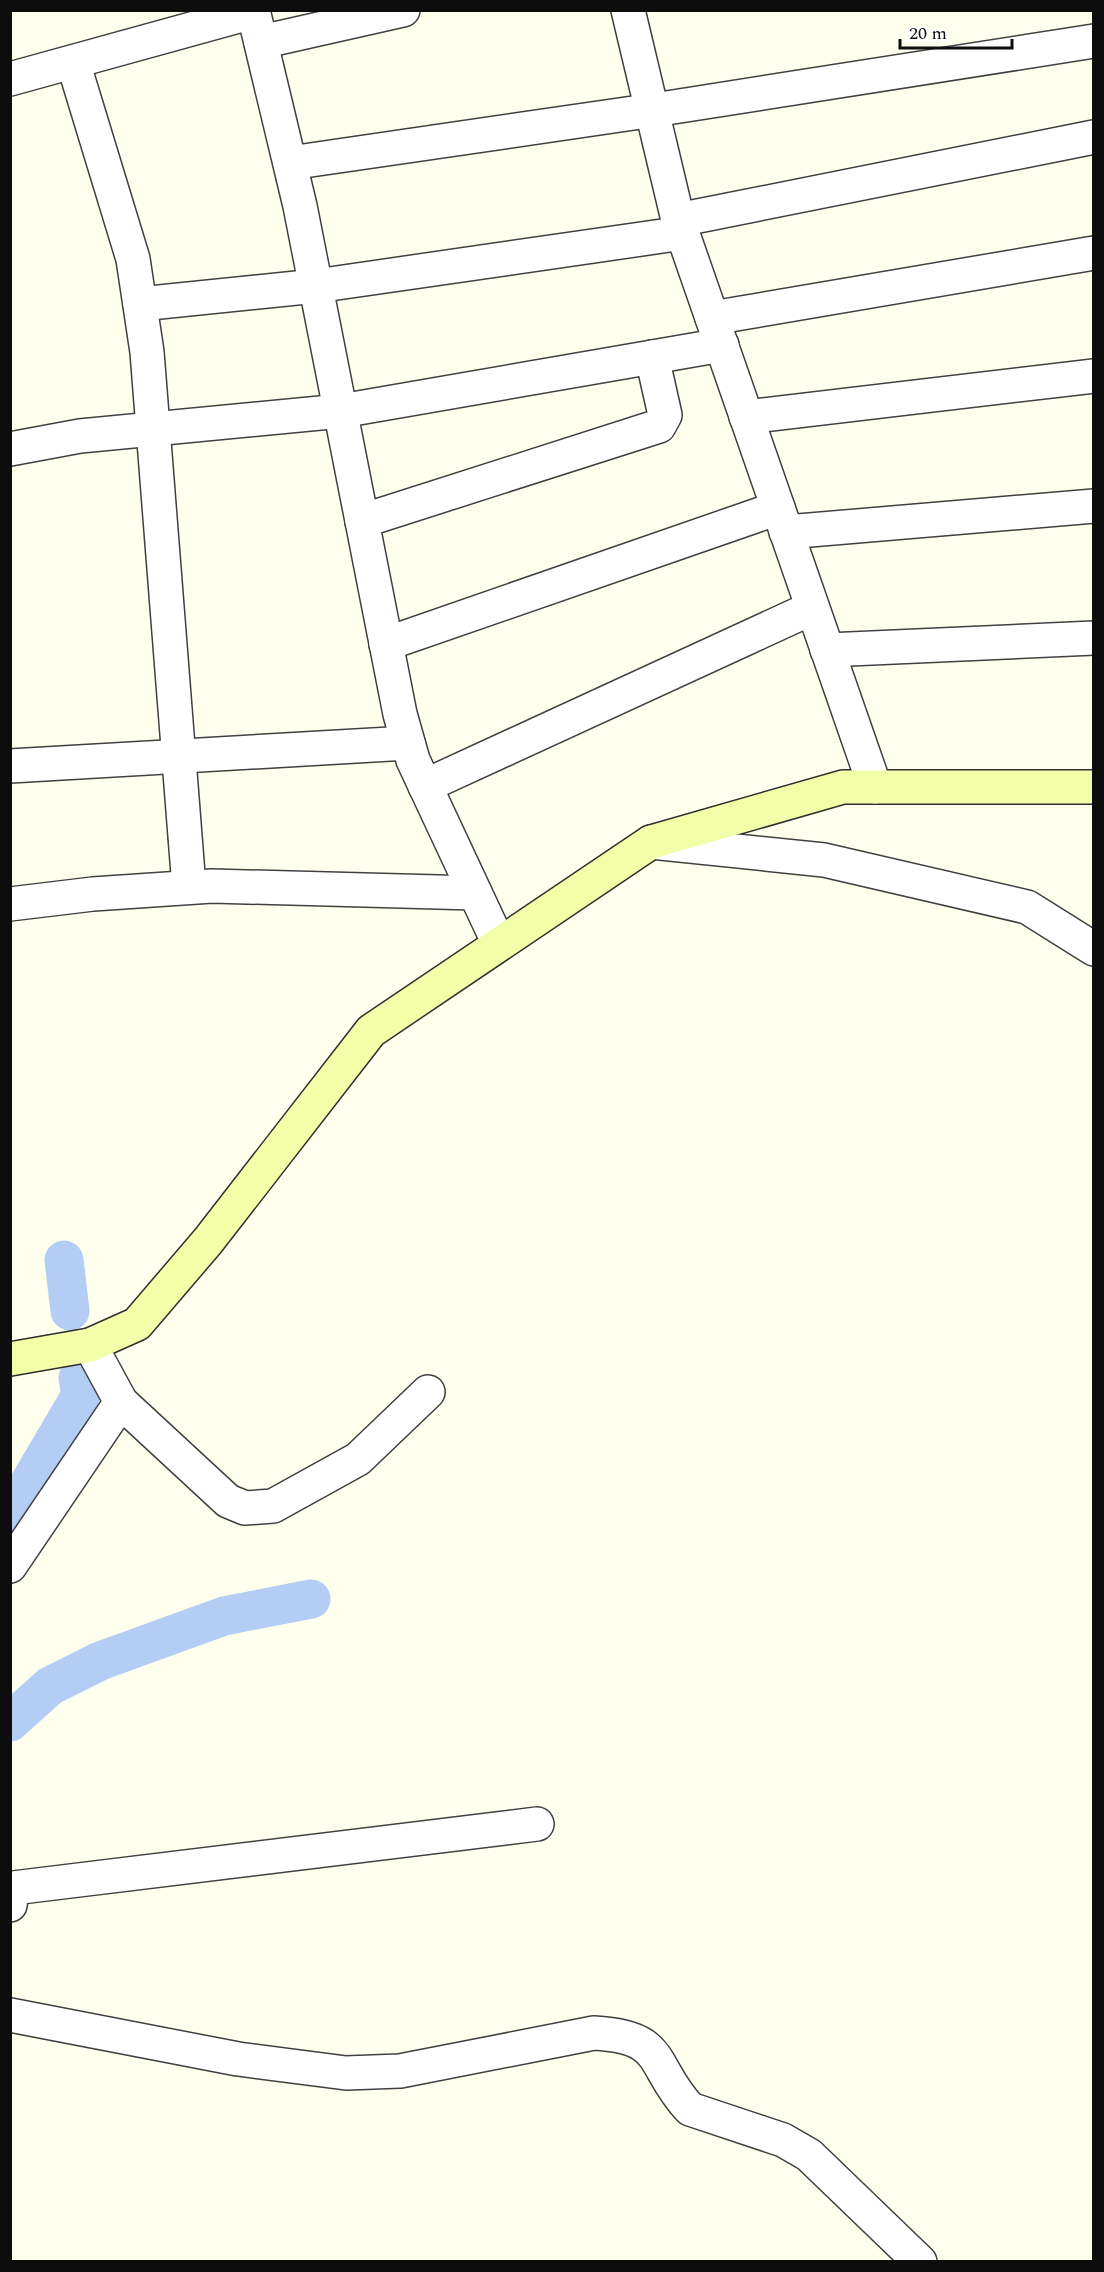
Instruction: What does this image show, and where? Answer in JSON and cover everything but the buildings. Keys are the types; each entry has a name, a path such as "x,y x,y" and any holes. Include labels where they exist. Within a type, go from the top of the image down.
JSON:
{"street":[{"path":"10,79 73,62 256,21 403,10"},
{"path":"628,10 654,110 680,226 875,788"},
{"path":"256,21 290,163 316,286 386,644 408,742 424,786 499,944"},
{"path":"290,163 654,110 1094,41"},
{"path":"73,62 120,211 133,259 140,304 154,429 189,887"},
{"path":"140,304 316,286 680,226 1094,137"},
{"path":"10,449 80,436 341,411 652,357 717,332 1094,253"},
{"path":"362,521 659,426 665,415 652,357"},
{"path":"746,417 1094,376"},
{"path":"386,644 782,520 1094,506"},
{"path":"424,786 812,608"},
{"path":"827,650 1094,638"},
{"path":"10,766 408,742"},
{"path":"10,1359 90,1346 137,1324 208,1241 371,1031 651,842 843,788 1094,787"},
{"path":"651,842 824,860 1016,904 1027,907 1090,945"},
{"path":"10,904 212,886 475,893"},
{"path":"90,1346 121,1402 228,1501 256,1509 273,1506 358,1459 428,1392"},
{"path":"10,1566 121,1402"},
{"path":"11,1890 537,1824"},
{"path":"10,2015 238,2059 346,2073 400,2071 594,2033 618,2034 636,2039 652,2051 680,2099 690,2109 783,2140 809,2155 920,2262"}],"waterway":[{"path":"64,1260 70,1311"},
{"path":"10,1516 81,1395 78,1378"},
{"path":"10,1722 50,1686 100,1661 224,1616 311,1599"}]}
